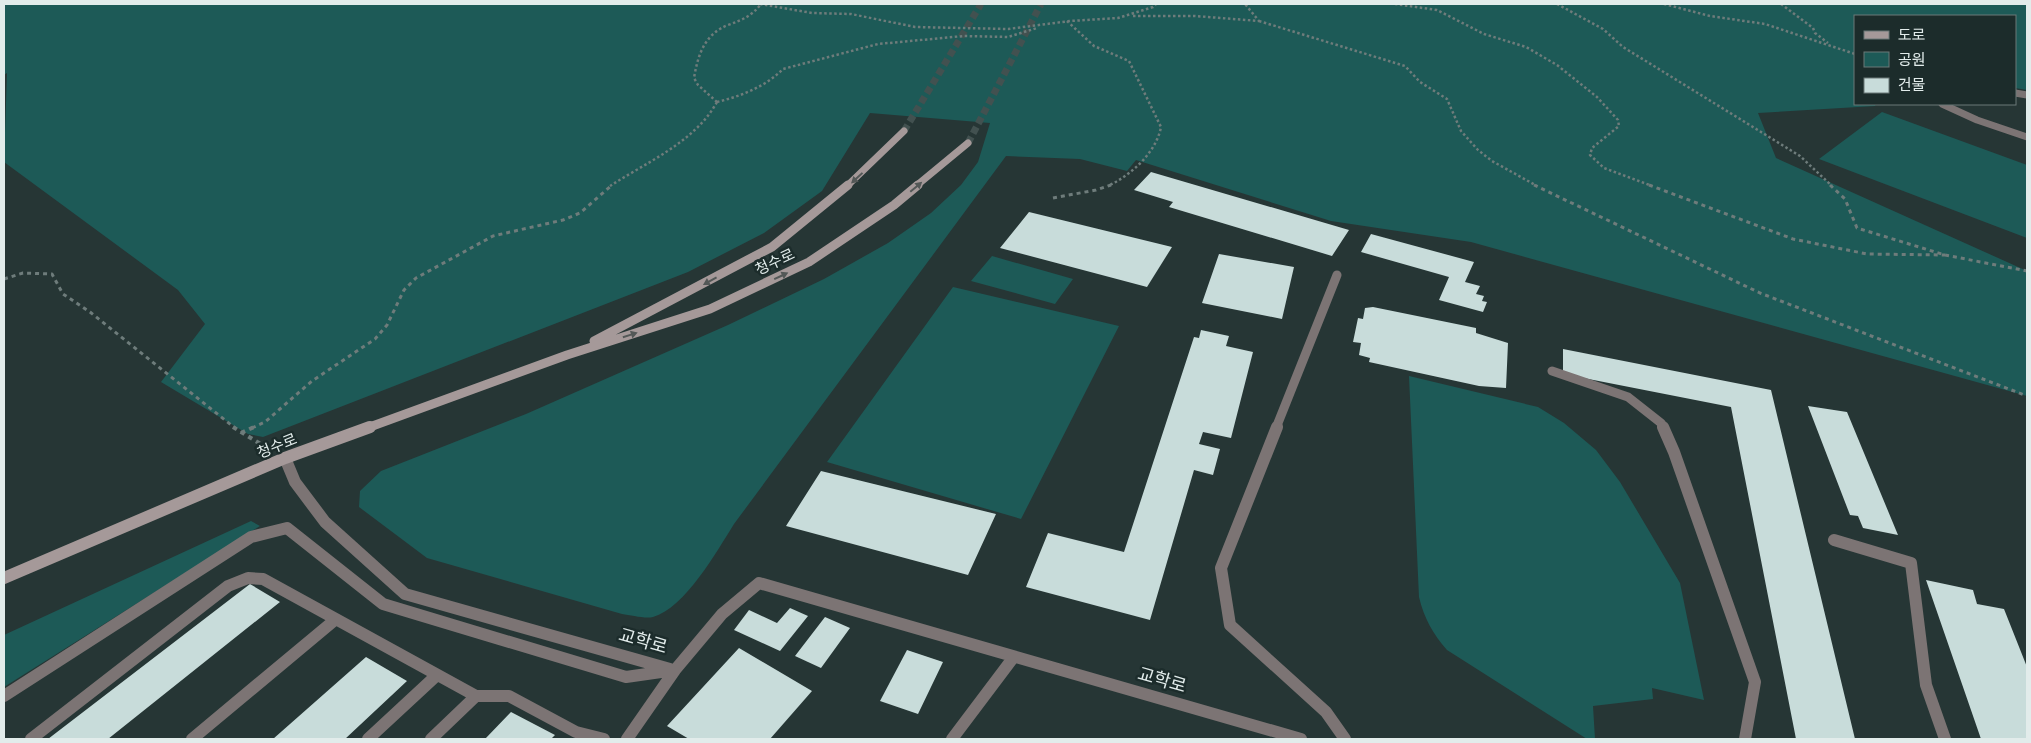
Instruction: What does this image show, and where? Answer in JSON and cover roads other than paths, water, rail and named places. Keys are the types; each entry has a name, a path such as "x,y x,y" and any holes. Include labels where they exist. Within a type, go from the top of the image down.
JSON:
{"main road":[{"name":"청수로","path":"566,355 772,247 839,194 904,131"},
{"name":"청수로","path":"4,578 285,458 566,355 710,309 809,262 894,205 968,143"}],"street":[{"path":"1944,105 1977,120 2027,137"},
{"path":"1337,275 1221,568 1230,625 1326,712 1345,739"},
{"path":"1552,371 1628,397 1661,423 1674,452 1756,682 1746,739"},
{"name":"교학로","path":"285,458 295,482 325,522 405,594 675,670 722,614 759,583 1013,658 1301,739"},
{"path":"4,696 251,537 286,528 383,604 626,677 675,670"},
{"path":"1834,540 1911,563 1926,685 1945,739"},
{"path":"30,739 228,586 248,578 263,579 476,696 509,696 573,736 604,739"},
{"path":"192,739 336,619"},
{"path":"952,739 1013,658"},
{"path":"628,739 675,670"},
{"path":"368,739 437,675"},
{"path":"431,739 476,696"}],"tunnel":[{"path":"904,131 981,4"},
{"path":"968,143 1041,4"}]}
